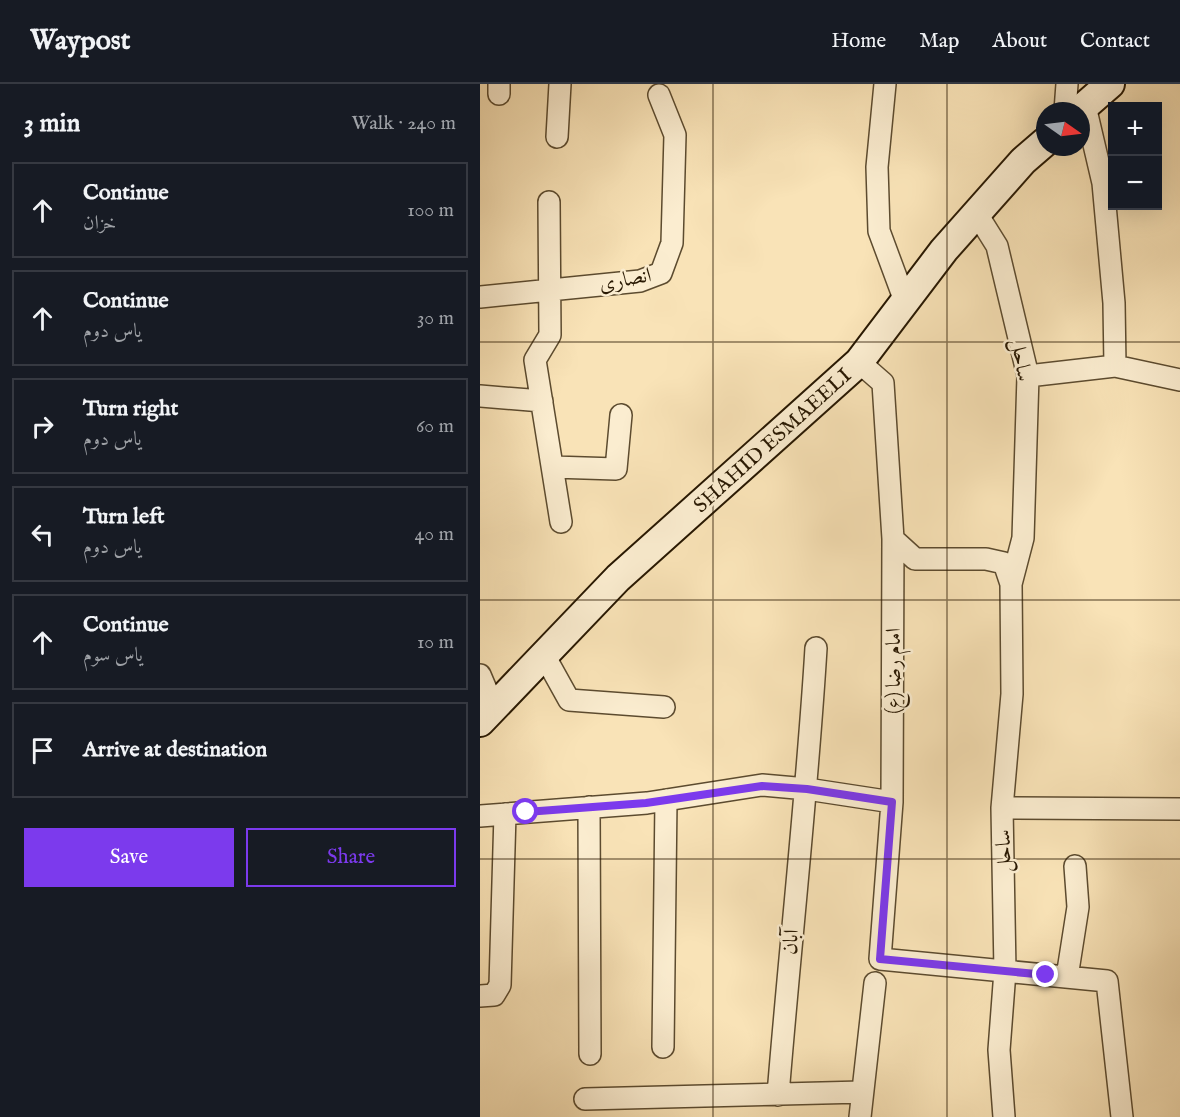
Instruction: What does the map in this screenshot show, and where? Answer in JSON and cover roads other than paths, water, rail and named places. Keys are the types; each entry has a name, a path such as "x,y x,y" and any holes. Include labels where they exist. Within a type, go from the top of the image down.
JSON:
{"street":[{"path":"557,137 560,84"},
{"path":"885,84 877,167 879,231 905,301"},
{"path":"1067,84 1073,102"},
{"path":"1086,102 1110,84"},
{"name":"انصاری","path":"480,297 640,281 661,273 672,243 675,135 659,95"},
{"path":"1090,147 1103,183 1114,303 1116,366"},
{"name":"SHAHID ESMAEELI","path":"487,715 618,578 859,362 905,301 977,213 1036,149"},
{"path":"549,202 550,335 535,360 561,522"},
{"name":"ساحل","path":"977,213 997,246 1028,376 1023,538 1011,584 1012,694 1002,808 1005,971 999,1050 1004,1117"},
{"path":"859,362 883,383 893,540 915,559 986,560 1004,563 1011,584"},
{"path":"1028,376 1116,366 1180,380"},
{"path":"480,396 542,401"},
{"path":"552,467 616,469 621,415"},
{"name":"امام رضا (ع)","path":"893,540 892,802 880,959 1005,971"},
{"name":"آبان","path":"778,1095 793,904 807,789 816,648"},
{"path":"544,655 569,699 664,707"},
{"path":"480,675 487,715"},
{"path":"480,816 666,800 762,786 807,789 892,802"},
{"path":"663,1047 666,800"},
{"path":"589,807 590,1054"},
{"path":"1002,808 1180,809"},
{"path":"480,996 494,995 500,985 505,814"},
{"path":"1067,977 1078,907 1075,866"},
{"path":"1005,971 1107,981 1122,1117"},
{"path":"860,1117 875,983"},
{"path":"585,1099 862,1092"}]}
